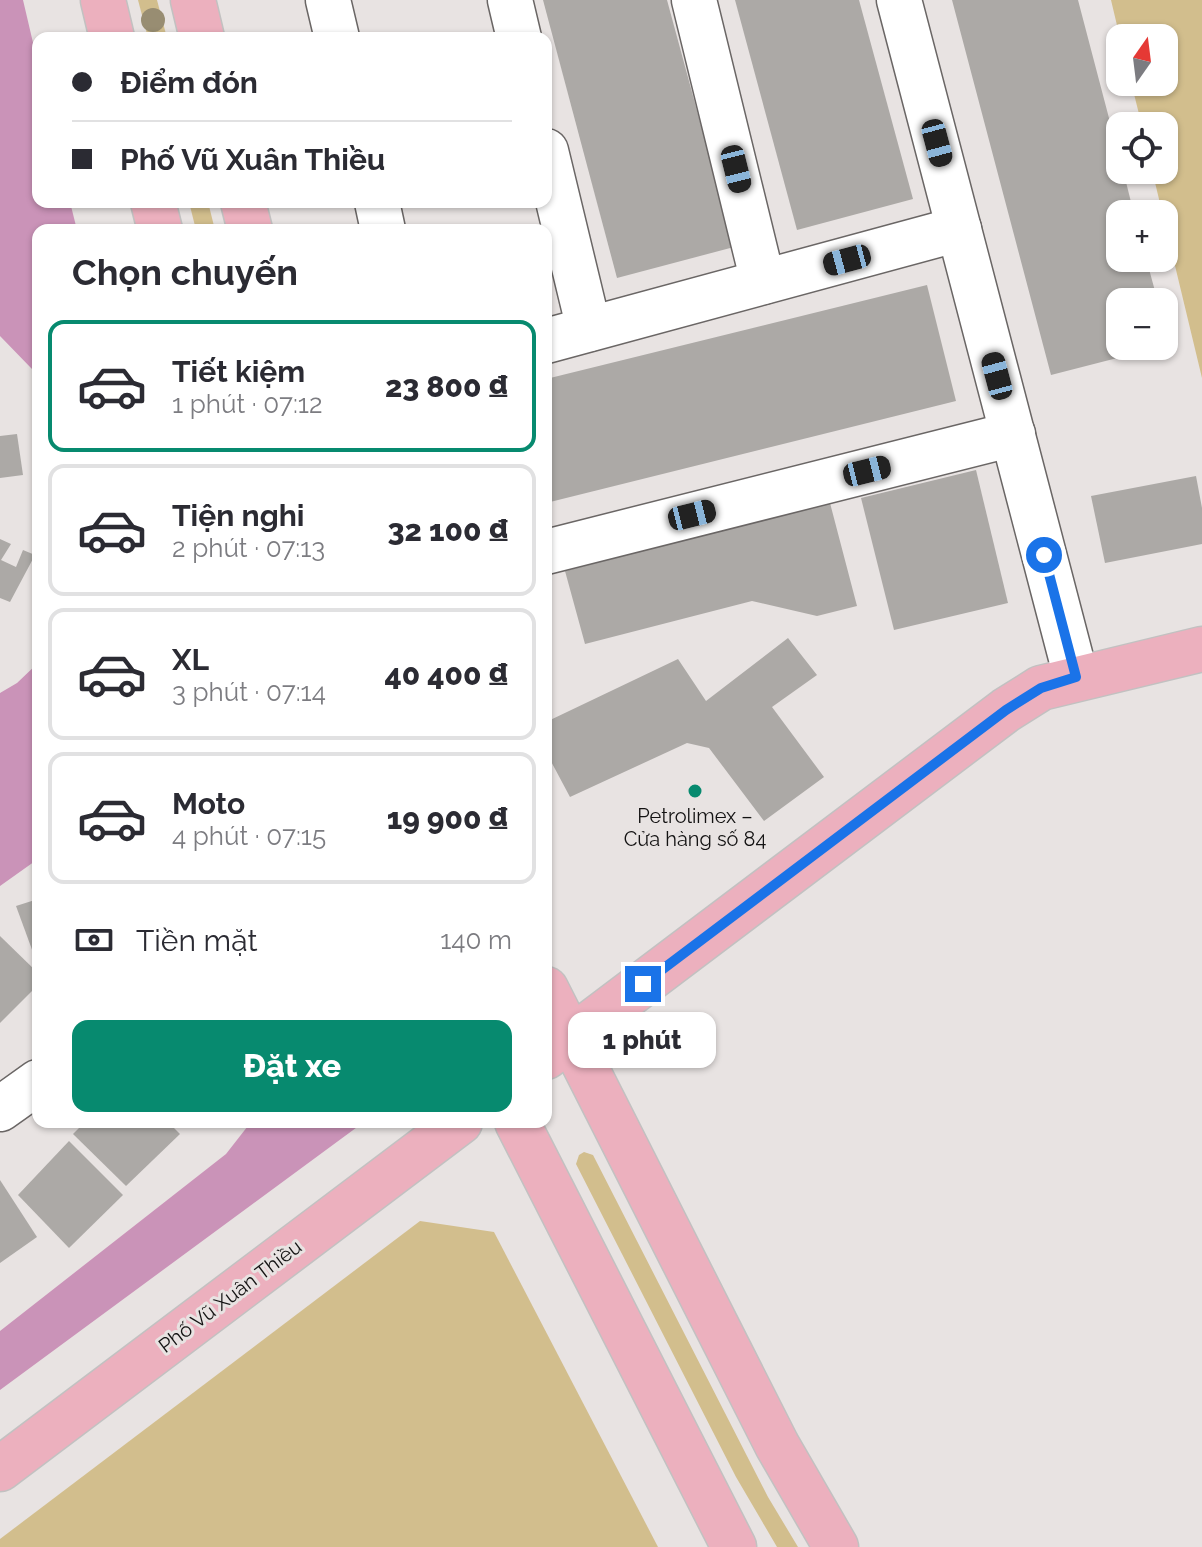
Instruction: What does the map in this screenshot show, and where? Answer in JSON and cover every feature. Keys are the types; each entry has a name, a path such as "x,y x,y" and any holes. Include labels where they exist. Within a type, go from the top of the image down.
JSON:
{"main road":[{"path":"103,0 111,32"},
{"path":"193,0 201,32"},
{"path":"559,1048 1006,710 1041,688 1076,677 1202,649"},
{"path":"552,1016 559,1048 642,1184 777,1445 836,1547"},
{"name":"Phố Vũ Xuân Thiều","path":"0,1469 452,1128"},
{"path":"520,1128 734,1547"}],"street":[{"path":"328,0 336,32"},
{"path":"510,0 518,32"},
{"path":"694,0 763,282"},
{"path":"899,0 1076,677"},
{"path":"552,176 589,329"},
{"path":"552,339 959,229"},
{"path":"552,550 1013,434"},
{"path":"0,1109 32,1086"}],"shaded area":[{"path":"0,0 23,0 32,38 32,208 72,208 76,224 32,224 32,369 0,336"},
{"path":"138,0 157,0 165,32 146,32"},
{"path":"1111,0 1202,0 1202,378 1177,272 1178,200 1159,200 1155,184 1178,184 1178,112 1138,112 1134,96 1178,96 1178,24 1117,24"},
{"path":"190,208 210,208 214,224 194,224"},
{"path":"32,669 32,863 0,886 0,693"},
{"path":"246,1128 356,1128 0,1390 0,1331 226,1154"},
{"path":"584,1152 593,1155 768,1497 798,1547 777,1547 736,1477 576,1164 579,1155"},
{"path":"420,1221 494,1232 658,1547 0,1547 0,1539"}],"building":[{"path":"543,0 667,0 734,247 617,278"},
{"path":"735,0 859,0 913,199 797,230"},
{"path":"952,0 1078,0 1107,112 1106,184 1126,184 1130,200 1106,200 1106,272 1150,272 1154,288 1106,288 1106,360 1109,360 1051,375"},
{"path":"927,285 956,401 552,502 552,378"},
{"path":"17,434 23,475 0,478 0,436"},
{"path":"976,470 1008,603 894,630 861,498"},
{"path":"1196,476 1202,508 1202,544 1105,563 1091,496"},
{"path":"830,503 857,606 817,616 752,601 585,644 565,571"},
{"path":"0,539 11,544 1,560 16,567 23,550 32,554 32,561 10,602 0,598"},
{"path":"788,638 817,675 772,707 824,777 764,821 709,748 687,743 570,797 552,763 552,719 678,659 706,701"},
{"path":"32,901 32,950 16,906"},
{"path":"0,936 32,967 32,991 0,1023"},
{"path":"79,1128 174,1128 180,1134 126,1186 73,1134"},
{"path":"69,1141 123,1195 69,1248 18,1195"},
{"path":"0,1180 37,1237 0,1263"}],"place":[{"name":"Petrolimex – Cửa hàng số 84","path":"695,791"}],"route":[{"path":"643,984 1006,710 1041,688 1076,677 1044,555"}]}
